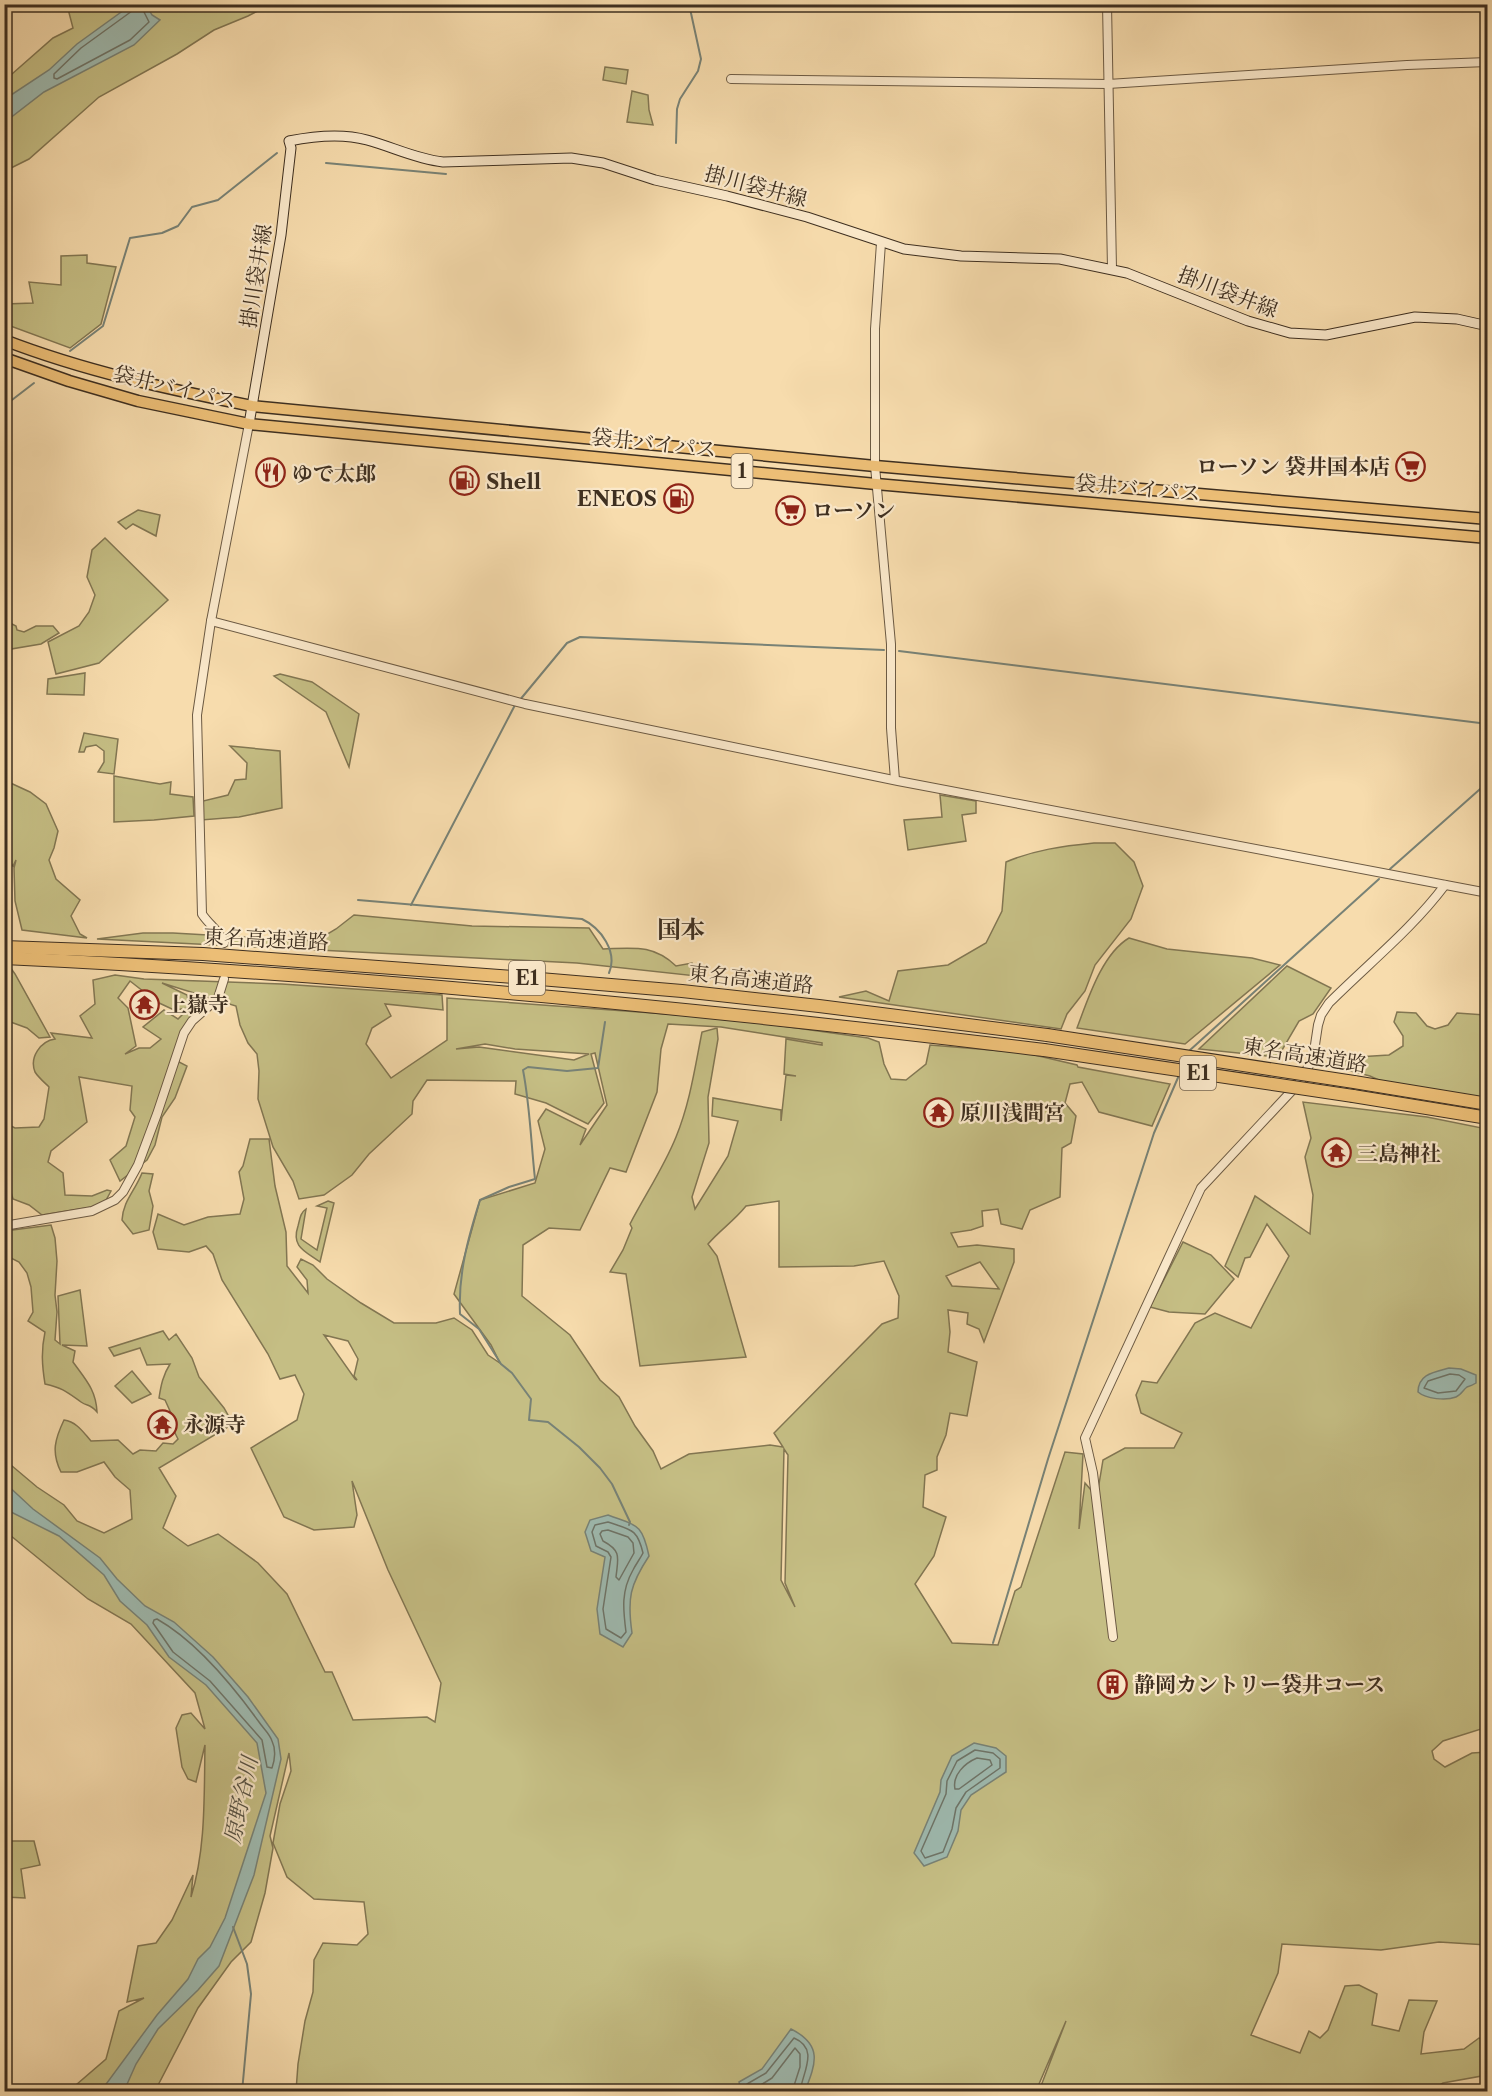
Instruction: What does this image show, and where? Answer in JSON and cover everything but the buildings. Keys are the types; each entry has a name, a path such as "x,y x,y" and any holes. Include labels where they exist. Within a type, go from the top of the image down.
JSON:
{"highway":[{"name":"袋井バイパス","path":"4,340 38,353 108,373 179,391 252,405 875,466 1488,519"},
{"name":"袋井バイパス","path":"4,358 69,381 138,401 249,424 876,484 1488,538"},
{"name":"東名高速道路","path":"4,947 214,955 540,979 819,1006 1047,1035 1488,1104"},
{"name":"東名高速道路","path":"4,958 141,964 527,994 804,1021 1044,1050 1488,1118"}],"main road":[{"name":"掛川袋井線","path":"249,424 281,234 290,159 289,141 311,136 361,138 415,156 443,162 587,159 655,180 807,217 881,243 925,253 1060,259 1112,269 1248,321 1290,333 1326,334 1414,317 1457,319 1488,326"}],"street":[{"path":"1107,4 1112,269"},
{"path":"731,79 1108,84 1488,62"},
{"path":"881,243 875,329 875,466 891,644 891,728 895,780"},
{"path":"224,943 219,931 208,924 202,914 196,721 212,621 249,424"},
{"path":"212,621 517,702 895,780 1488,893"},
{"path":"1113,1637 1093,1473 1085,1438 1201,1188 1300,1082 1313,1058 1318,1025 1329,1003 1396,940 1445,885"},
{"path":"4,1226 92,1211 115,1200 123,1192 138,1165 184,1033 192,1021 218,998 224,979"}],"shaded area":[{"path":"118,4 269,5 214,30 177,54 99,97 29,159 5,171 4,81 53,38 73,28 67,5 108,5 109,9"},
{"path":"605,67 628,70 626,84 603,80"},
{"path":"632,91 648,95 653,125 627,122"},
{"path":"87,255 87,263 116,267 101,324 70,348 5,324 5,304 33,303 29,282 61,285 61,256"},
{"path":"138,510 160,515 156,536 133,524 126,529 118,522"},
{"path":"105,538 168,600 99,663 56,674 48,642 79,626 89,612 95,595 87,577 92,550"},
{"path":"10,623 16,626 17,630 24,632 36,626 53,626 59,633 41,644 5,650 5,628"},
{"path":"85,673 84,695 47,694 48,679"},
{"path":"280,674 312,682 359,714 349,767 326,712 274,676"},
{"path":"84,733 118,739 114,774 98,772 104,762 104,751 96,745 86,747 84,752 79,752"},
{"path":"230,746 280,751 282,808 239,817 201,820 203,801 228,795 235,780 246,779 247,763"},
{"path":"114,776 160,784 171,782 170,794 193,797 194,816 114,822"},
{"path":"4,780 30,792 46,804 58,831 49,860 56,879 80,900 71,916 80,934 87,938 22,930 15,901 14,868 16,860 13,866 5,856"},
{"path":"940,795 976,801 976,813 962,815 966,841 908,850 904,820 942,817"},
{"path":"1094,843 1115,843 1134,862 1143,886 1131,919 1095,965 1085,991 1067,1014 1061,1029 839,997 866,991 889,1001 898,971 948,965 986,943 1002,911 1006,862 1049,849"},
{"path":"354,915 472,926 589,928 603,949 633,948 651,951 676,966 692,963 696,976 577,963 97,939 143,933 173,933 316,941"},
{"path":"1129,938 1167,949 1252,958 1280,965 1185,1044 1077,1028 1097,978 1119,945"},
{"path":"1287,966 1331,988 1313,1014 1299,1021 1278,1057 1199,1049"},
{"path":"5,967 10,967 15,974 50,1037 39,1038 27,1028 5,1020"},
{"path":"115,975 144,979 282,984 442,995 443,1010 385,1004 391,1016 372,1028 366,1044 391,1078 447,1040 447,998 694,1016 868,1038 879,1042 884,1064 891,1079 906,1080 926,1064 930,1045 1026,1053 1078,1067 1170,1084 1152,1126 1099,1112 1082,1082 1070,1084 1065,1103 1076,1116 1071,1143 1062,1148 1060,1197 1030,1210 1022,1229 1001,1224 998,1209 982,1211 983,1226 951,1233 958,1247 977,1245 1014,1249 1014,1262 984,1342 979,1329 967,1324 968,1313 948,1310 950,1332 948,1352 977,1362 967,1416 950,1413 946,1435 937,1457 937,1470 925,1475 923,1507 946,1517 934,1556 915,1584 952,1643 998,1645 1015,1591 1021,1587 1065,1452 1083,1454 1079,1529 1085,1483 1096,1502 1103,1460 1125,1448 1174,1448 1182,1433 1141,1413 1136,1395 1142,1381 1157,1383 1195,1323 1215,1313 1251,1328 1289,1256 1267,1224 1250,1257 1245,1258 1238,1277 1225,1266 1255,1196 1310,1234 1313,1195 1305,1157 1311,1138 1303,1102 1427,1117 1487,1129 1487,1731 1484,1728 1443,1741 1432,1751 1434,1759 1445,1767 1472,1753 1487,1752 1487,1945 1439,1942 1381,1950 1282,1944 1278,1973 1251,2035 1300,2053 1309,2031 1320,2038 1328,2030 1345,1986 1359,1985 1377,1994 1372,2025 1399,2031 1409,2000 1437,2001 1424,2032 1421,2054 1464,2049 1479,2038 1487,2041 1487,2075 1443,2083 1429,2092 1039,2091 1066,2021 1036,2091 296,2091 305,2021 313,1992 314,1960 323,1943 357,1945 368,1934 364,1902 314,1899 287,1877 273,1843 280,1804 291,1771 289,1753 270,1836 273,1848 265,1893 251,1942 231,1962 198,2008 155,2091 69,2091 106,2059 119,2011 144,1998 127,2002 138,1946 156,1943 172,1920 193,1875 191,1897 202,1841 205,1745 196,1782 188,1779 182,1767 176,1728 182,1715 191,1713 205,1729 195,1693 131,1624 88,1599 5,1531 5,1460 37,1487 64,1505 77,1521 104,1533 132,1519 130,1490 115,1477 104,1462 77,1472 61,1472 55,1452 56,1440 64,1420 76,1425 91,1441 118,1440 133,1454 140,1450 156,1451 163,1443 173,1444 178,1439 172,1427 175,1422 165,1400 159,1398 170,1364 147,1365 140,1348 114,1356 109,1348 163,1331 169,1340 176,1334 192,1358 199,1377 224,1408 233,1424 159,1468 176,1496 163,1528 188,1546 218,1534 258,1563 287,1594 325,1672 332,1672 353,1720 427,1717 435,1722 441,1683 388,1570 352,1481 357,1515 354,1527 314,1530 284,1517 251,1448 297,1420 304,1394 295,1375 280,1379 268,1354 222,1280 213,1254 206,1246 189,1252 158,1249 153,1232 158,1214 184,1225 208,1217 240,1214 244,1199 239,1172 243,1166 250,1139 269,1139 275,1186 286,1232 287,1266 308,1293 307,1280 297,1267 301,1259 313,1265 327,1279 361,1303 394,1323 436,1323 454,1318 472,1330 488,1355 500,1363 491,1345 454,1294 480,1200 535,1183 545,1149 538,1121 546,1109 586,1129 580,1145 607,1105 595,1053 591,1054 604,1103 588,1124 546,1103 515,1094 516,1081 427,1080 413,1101 412,1114 369,1154 352,1175 324,1195 299,1199 293,1181 273,1147 258,1099 257,1054 248,1043 240,1025 236,1006 162,983 187,995 190,1008 201,997 203,1003 177,1051 179,1062 187,1066 175,1098 162,1117 155,1145 147,1160 120,1181 110,1160 126,1146 135,1117 130,1110 132,1086 79,1077 87,1122 51,1151 48,1162 63,1173 65,1195 92,1196 107,1190 111,1191 105,1202 92,1207 42,1215 29,1205 13,1199 5,1171 5,1123 15,1128 39,1127 44,1119 49,1087 35,1072 35,1055 41,1046 55,1039 51,1033 92,1038 80,1016 95,1004 93,980","holes":["130,981 157,1002 174,1010 189,1008 178,1019 164,1010 143,1027 161,1039 150,1048 139,1048 125,1054 136,1046 128,1008 118,998","668,1024 721,1027 822,1043 822,1045 786,1039 784,1074 796,1076 786,1075 781,1121 781,1110 713,1098 712,1116 738,1121 728,1156 695,1209 692,1197 709,1143 708,1097 718,1039 717,1028 702,1032 689,1098 681,1124 660,1170 630,1224 632,1228 623,1250 610,1272 626,1274 640,1366 746,1357 717,1256 708,1244 746,1206 779,1201 779,1267 854,1266 884,1261 899,1296 898,1318 882,1324 774,1433 783,1447 770,1445 689,1454 661,1469 653,1451 635,1426 619,1397 600,1380 570,1335 522,1296 523,1245 549,1228 580,1230 610,1168 626,1172 657,1092 661,1049","485,1044 515,1049 589,1054 574,1060 479,1047 456,1049","980,1262 999,1289 952,1286 946,1276","324,1335 348,1341 358,1359 354,1376 357,1380 355,1379","784,1449 788,1455 785,1583 795,1607 781,1580"]},
{"path":"1487,1009 1487,1101 1383,1082 1370,1076 1331,1066 1357,1057 1389,1055 1403,1046 1403,1036 1394,1022 1397,1012 1416,1013 1427,1026 1435,1029 1448,1025 1457,1013 1485,1015"},
{"path":"142,1173 153,1174 149,1191 153,1206 149,1230 133,1234 122,1220 123,1213"},
{"path":"328,1201 334,1203 320,1262 301,1248 296,1239 296,1233 300,1216 306,1209 301,1239 317,1250 327,1208 317,1206"},
{"path":"51,1225 55,1238 57,1261 55,1340 60,1344 58,1296 80,1290 87,1346 62,1345 75,1351 73,1362 92,1391 97,1412 64,1391 45,1384 42,1358 45,1332 28,1321 33,1312 31,1287 27,1273 19,1262 5,1255 5,1231"},
{"path":"1183,1242 1211,1255 1234,1279 1205,1314 1169,1312 1150,1307"},
{"path":"132,1371 151,1394 132,1403 115,1386"},
{"path":"5,1841 34,1841 40,1865 21,1869 25,1898 5,1897"}],"water":[{"path":"131,5 151,5 148,8 152,15 160,20 134,45 44,92 5,122 5,99 49,70 77,44"},
{"path":"1449,1368 1461,1369 1476,1375 1476,1383 1452,1398 1431,1398 1418,1392 1424,1378"},
{"path":"4,1482 33,1509 100,1558 117,1579 145,1606 174,1622 213,1657 248,1697 278,1739 281,1759 254,1875 219,1966 158,2029 136,2064 124,2091 101,2091 157,2015 188,1979 198,1959 210,1947 225,1918 266,1793 257,1743 206,1685 169,1657 147,1625 120,1601 104,1575 59,1536 5,1509"},
{"path":"608,1515 626,1521 641,1531 649,1556 634,1584 630,1601 632,1633 623,1647 600,1634 597,1609 605,1557 591,1551 585,1532 590,1520"},
{"path":"974,1743 996,1748 1006,1756 1006,1772 971,1795 961,1810 958,1831 947,1857 924,1866 914,1853 940,1792 941,1780 952,1756"},
{"path":"791,2029 808,2042 814,2056 812,2072 805,2091 741,2091 739,2082 762,2069"}],"waterway":[{"path":"676,143 677,109 680,99 698,71 701,59 689,4"},
{"path":"70,351 103,326 130,238 162,233 178,226 192,207 218,200 277,153"},
{"path":"326,163 446,174"},
{"path":"8,403 34,383"},
{"path":"519,701 567,643 580,637 884,650"},
{"path":"899,651 1488,724"},
{"path":"411,905 515,705"},
{"path":"1390,869 1488,782"},
{"path":"1189,1051 1379,879"},
{"path":"358,900 582,919 596,928 606,942 611,957 609,973"},
{"path":"605,1022 598,1068 567,1071 528,1067 523,1070 535,1179 509,1187 480,1200 465,1256 460,1314 479,1329 501,1364 512,1373 531,1399 529,1420 548,1422 579,1447 600,1468 612,1484 630,1522 629,1525"},
{"path":"993,1643 1048,1459 1154,1133 1180,1073"},
{"path":"233,1927 247,1964 251,1994 242,2092"}],"place":[{"name":"ローソン 袋井国本店","path":"1411,466"},
{"name":"ゆで太郎","path":"271,473"},
{"name":"Shell","path":"465,481"},
{"name":"ENEOS","path":"678,498"},
{"name":"ローソン","path":"791,510"},
{"name":"上嶽寺","path":"145,1004"},
{"name":"原川浅間宮","path":"939,1112"},
{"name":"三島神社","path":"1336,1153"},
{"name":"永源寺","path":"162,1424"},
{"name":"静岡カントリー袋井コース","path":"1113,1684"}],"district":[{"name":"国本","path":"681,929"}],"water label":[{"name":"原野谷川","path":"241,1800"}]}
